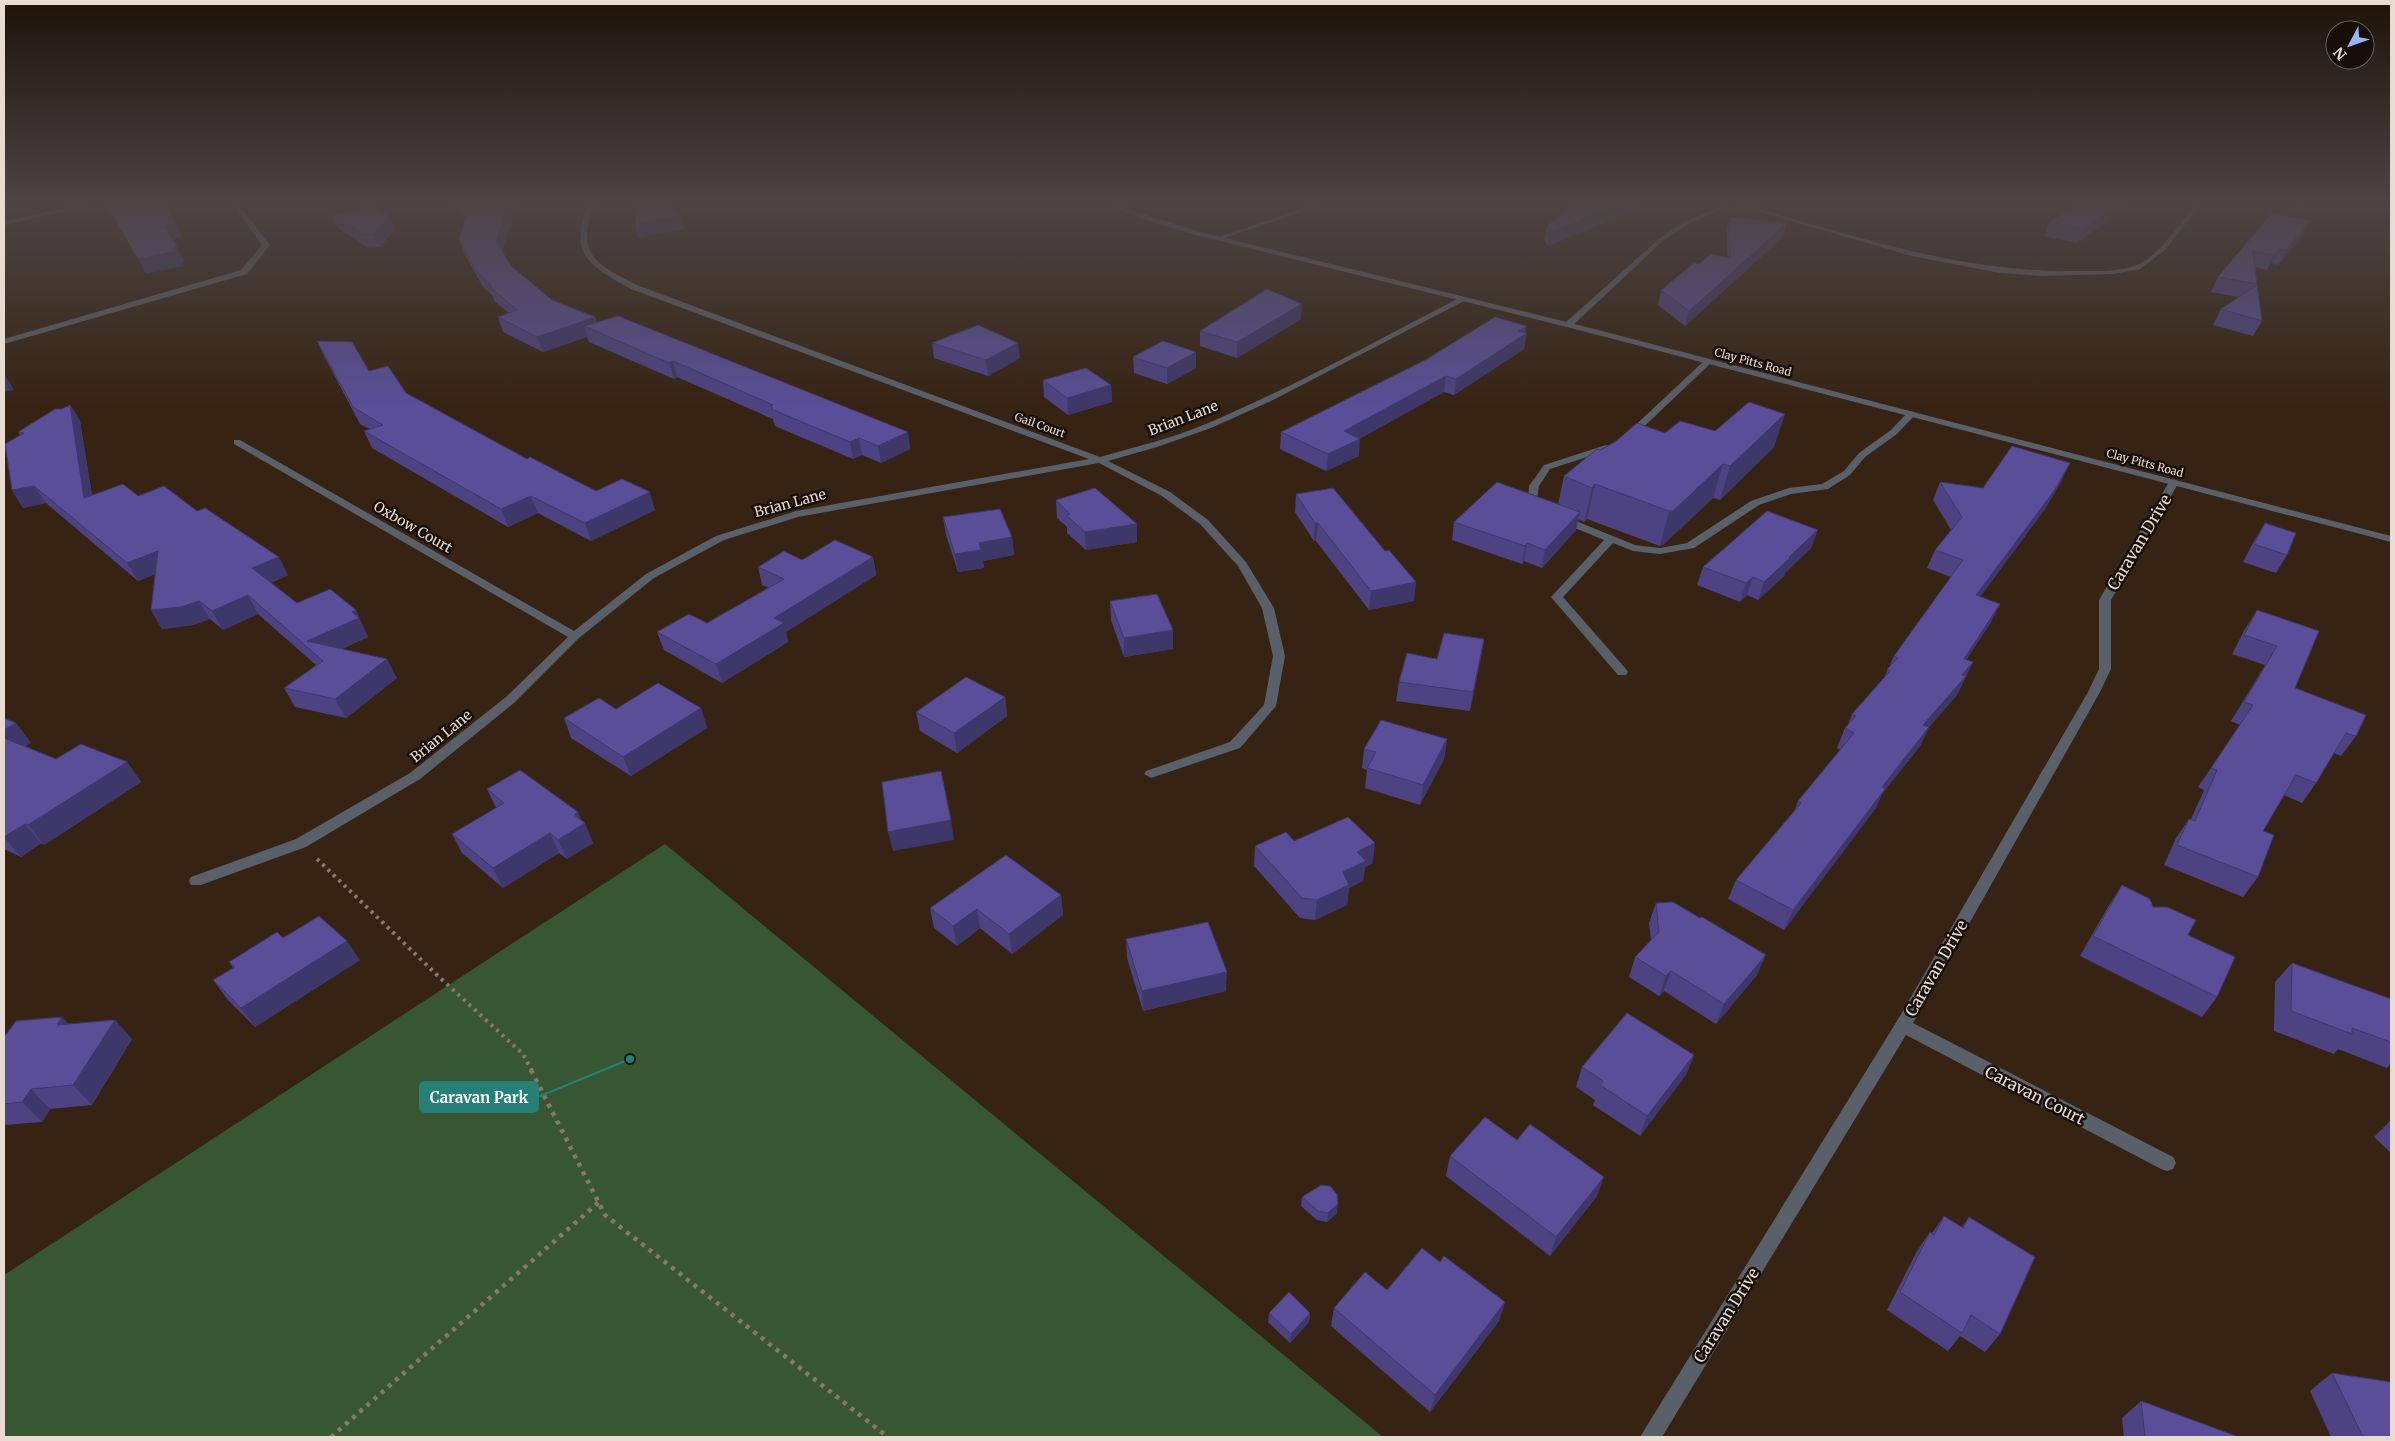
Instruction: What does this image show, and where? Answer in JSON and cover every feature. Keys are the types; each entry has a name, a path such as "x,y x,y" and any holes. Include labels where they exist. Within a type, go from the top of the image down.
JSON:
{"street":[{"path":"4,342 243,272"},
{"name":"Gail Court","path":"607,272 634,287 1100,460 1166,494 1204,522 1242,564 1268,608 1279,656 1270,706 1235,745 1151,774"},
{"name":"Clay Pitts Road","path":"1354,272 1568,325 2391,539"},
{"path":"1568,325 1626,272"},
{"path":"2026,272 2038,274 2106,272"},
{"name":"Brian Lane","path":"196,881 300,843 415,776 510,700 575,636 650,576 720,538 796,514 1100,460 1154,445 1208,426 1336,366 1462,300"},
{"path":"1708,362 1619,443 1546,467 1534,486 1532,500 1552,514 1633,548 1660,551 1690,546 1755,503 1789,491 1825,487 1847,473 1862,455 1894,432 1910,414"},
{"name":"Oxbow Court","path":"237,442 575,636"},
{"name":"Caravan Drive","path":"1650,1437 1903,1026 2094,692 2105,669 2105,600 2174,482"},
{"path":"1611,539 1557,597 1622,672"},
{"name":"Caravan Court","path":"1903,1026 2167,1163"}],"path":[{"path":"300,843 436,975 523,1054 605,1215 888,1437"},
{"path":"331,1437 599,1202"}],"green space":[{"path":"665,844 1383,1437 4,1437 4,1275"}],"building":[{"path":"477,272 519,272 552,300 595,317 537,337 498,317 517,310 489,286 492,286"},
{"path":"1683,272 1732,272 1689,311 1661,290"},
{"path":"2222,272 2256,272 2257,284 2218,277"},
{"path":"2257,285 2262,321 2221,309"},
{"path":"1267,289 1302,304 1237,342 1200,331"},
{"path":"618,316 908,432 878,446 859,438 850,442 771,409 773,408 770,406 773,405 673,361 669,363 584,326"},
{"path":"1495,317 1527,326 1519,331 1527,333 1456,379 1446,376 1344,431 1360,439 1328,454 1281,432 1427,359"},
{"path":"978,325 1018,343 986,360 932,343"},
{"path":"317,341 352,342 369,371 388,366 406,393 527,459 530,457 596,491 622,479 650,492 585,523 531,496 501,509 364,431 383,425 353,407"},
{"path":"1163,341 1196,352 1167,368 1133,357"},
{"path":"1086,368 1111,385 1067,398 1043,380"},
{"path":"1749,402 1785,414 1730,466 1723,464 1673,511 1595,484 1592,488 1564,476 1597,449 1600,450 1615,442 1637,423 1665,433 1680,421 1715,431"},
{"path":"70,405 84,498 123,484 138,496 164,486 197,511 205,508 279,557 252,568 297,603 330,589 356,610 352,612 359,618 307,641 387,659 335,699 284,688 323,661 248,595 212,611 199,601 181,607 151,610 158,551 127,563 34,486 12,490 5,444 24,433 18,432 55,409 62,409"},
{"path":"2012,446 2070,463 2054,491 1976,595 2000,604 1964,659 1973,662 1962,675 1966,676 1923,725 1929,727 1882,787 1885,789 1793,910 1736,880 1801,803 1798,801 1854,733 1845,728 1856,716 1852,714 1890,671 1887,669 1898,658 1894,656 1963,560 1935,550 1962,517 1940,482 1983,488"},
{"path":"1497,482 1580,512 1545,550 1527,543 1525,546 1454,522"},
{"path":"1095,488 1137,524 1085,532 1066,515 1070,514 1056,500"},
{"path":"1333,488 1385,551 1389,550 1416,582 1371,591 1318,523 1315,523 1296,494"},
{"path":"1000,509 1012,537 979,543 981,550 955,554 943,517"},
{"path":"1767,511 1818,530 1764,582 1753,577 1746,583 1703,567"},
{"path":"2265,523 2296,533 2287,555 2254,544"},
{"path":"835,540 873,557 774,618 784,623 716,664 657,632 689,614 707,623 784,579 758,567 784,551 802,560"},
{"path":"1157,594 1173,630 1124,638 1110,601"},
{"path":"2257,610 2319,631 2295,688 2366,715 2356,736 2346,733 2316,783 2296,775 2263,831 2274,835 2258,877 2177,845 2189,819 2195,821 2217,770 2211,768 2253,705 2244,702 2277,646 2244,635"},
{"path":"1444,633 1484,639 1473,692 1399,682 1407,653 1437,659"},
{"path":"966,677 1005,697 954,733 916,712"},
{"path":"658,683 701,708 623,757 564,718 599,698 616,709"},
{"path":"4,718 16,723 4,730"},
{"path":"1381,720 1447,739 1423,785 1367,768 1376,752 1364,749"},
{"path":"4,738 56,759 81,744 127,762 28,825 25,824 4,837"},
{"path":"520,770 578,812 574,815 585,823 558,840 550,833 493,868 452,834 504,803 487,789"},
{"path":"941,771 951,820 888,832 882,782"},
{"path":"1348,817 1375,843 1357,852 1366,861 1343,872 1349,885 1317,900 1302,898 1255,846 1286,832 1294,841"},
{"path":"1006,855 1061,895 1009,934 977,909 953,926 930,908"},
{"path":"2122,885 2150,899 2153,907 2167,907 2196,920 2188,935 2235,957 2217,997 2093,936"},
{"path":"1673,902 1766,955 1724,1004 1671,971 1666,976 1635,957 1659,932 1656,903"},
{"path":"319,916 347,941 241,1008 213,980 235,967 229,962 277,932 283,938"},
{"path":"1208,922 1227,972 1142,991 1126,939"},
{"path":"2292,963 2391,999 2391,1042 2352,1028 2352,1034 2291,1011"},
{"path":"1627,1013 1694,1055 1647,1116 1600,1085 1603,1081 1582,1067"},
{"path":"62,1017 57,1025 115,1020 73,1085 31,1089 22,1102 4,1104 4,1037 16,1021"},
{"path":"1485,1117 1517,1140 1530,1124 1604,1177 1556,1237 1450,1156"},
{"path":"1321,1185 1330,1186 1337,1194 1338,1204 1328,1213 1318,1211 1302,1197"},
{"path":"1944,1216 1963,1228 1969,1217 2035,1257 2000,1334 1971,1315 1962,1333 1900,1292 1930,1232 1934,1235"},
{"path":"1422,1248 1440,1262 1444,1256 1505,1302 1435,1395 1334,1308 1365,1272 1387,1290"},
{"path":"1289,1292 1310,1313 1291,1334 1269,1313"},
{"path":"2332,1373 2391,1382 2391,1437 2363,1437"},
{"path":"2141,1401 2239,1437 2145,1437"}],"place":[{"name":"Caravan Park","path":"630,1059"}]}
